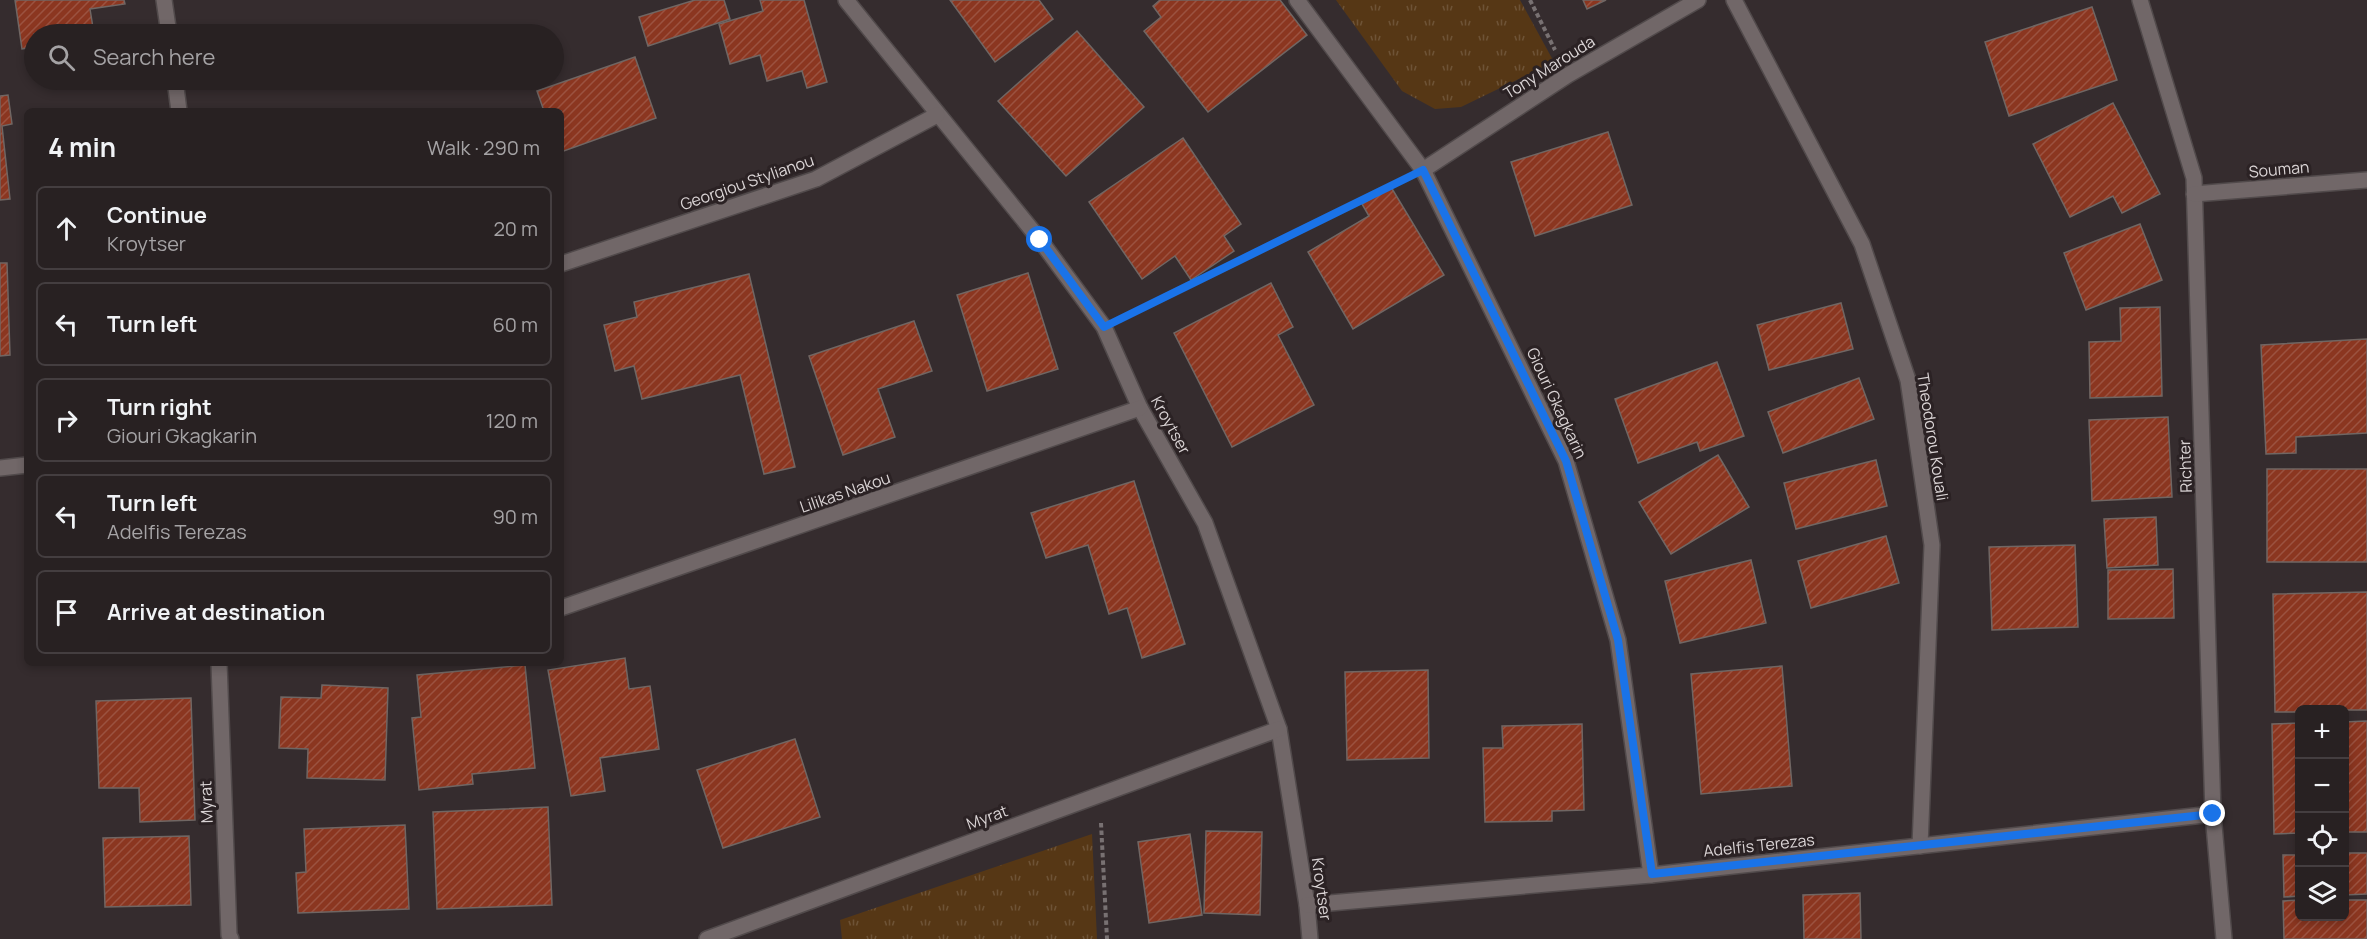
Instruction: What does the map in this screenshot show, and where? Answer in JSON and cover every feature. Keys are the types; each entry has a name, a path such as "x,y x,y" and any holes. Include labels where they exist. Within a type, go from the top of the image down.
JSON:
{"street":[{"path":"164,0 168,24"},
{"name":"Kroytser","path":"846,0 1040,240 1104,327 1140,408 1205,523 1279,729 1308,904 1310,939"},
{"name":"Giouri Gkagkarin","path":"1297,0 1423,170 1566,461 1618,640 1652,874"},
{"name":"Tony Marouda","path":"1423,170 1568,75 1698,0"},
{"name":"Theodorou Kouali","path":"1734,0 1862,244 1908,380 1932,545 1920,846"},
{"name":"Richter","path":"2140,0 2194,178 2213,814 2224,939"},
{"path":"176,90 179,108"},
{"name":"Georgiou Stylianou","path":"564,263 816,179 937,115"},
{"name":"Souman","path":"2194,194 2367,180"},
{"name":"Lilikas Nakou","path":"564,607 1140,408"},
{"path":"0,468 24,465"},
{"name":"Myrat","path":"219,666 229,935 231,939"},
{"name":"Myrat","path":"707,939 1279,729"},
{"name":"Adelfis Terezas","path":"1308,904 1652,874 2213,814"}],"path":[{"path":"1530,0 1568,75"},
{"path":"1104,327 1423,170"},
{"path":"1099,795 1107,939"}],"green space":[{"path":"1336,0 1520,0 1554,62 1461,107 1435,109 1402,91"},
{"path":"1092,834 1097,939 842,939 840,920"}],"building":[{"path":"15,0 124,0 125,4 90,9 92,24 24,24 24,49 22,49"},
{"path":"695,0 724,0 730,19 648,46 639,17"},
{"path":"760,0 804,0 827,82 807,88 802,71 767,81 760,55 730,64 719,24 763,11"},
{"path":"950,0 1039,0 1053,19 995,62"},
{"path":"1160,0 1280,0 1307,35 1208,112 1144,31 1161,17 1153,6"},
{"path":"1583,0 1606,0 1587,9"},
{"path":"2092,7 2117,80 2009,116 1985,42"},
{"path":"1077,31 1144,107 1066,176 998,101"},
{"path":"635,57 656,118 564,151 564,108 543,108 537,91 564,90 564,82"},
{"path":"8,95 12,124 2,126 10,199 0,200 0,96"},
{"path":"2113,103 2160,194 2122,213 2113,196 2070,217 2033,144"},
{"path":"1608,132 1632,205 1535,236 1511,162"},
{"path":"1183,138 1241,224 1224,236 1234,251 1191,280 1175,256 1142,279 1089,202"},
{"path":"1391,187 1444,275 1353,329 1308,252 1369,216 1362,204"},
{"path":"2140,224 2162,280 2086,310 2064,253"},
{"path":"0,263 7,263 10,355 0,356"},
{"path":"1028,273 1058,369 987,391 957,295"},
{"path":"749,274 795,467 764,474 740,375 642,399 634,366 615,371 604,325 637,317 634,302"},
{"path":"1271,283 1293,327 1278,335 1314,405 1232,447 1174,333"},
{"path":"1841,303 1853,349 1769,370 1757,325"},
{"path":"2160,307 2162,396 2090,398 2089,342 2121,341 2120,308"},
{"path":"914,321 932,371 878,389 895,437 843,455 809,356"},
{"path":"2367,339 2367,433 2296,437 2296,453 2266,454 2261,345"},
{"path":"1717,362 1744,436 1700,451 1697,442 1638,463 1615,399"},
{"path":"1859,378 1874,419 1783,453 1768,412"},
{"path":"2168,417 2172,497 2092,501 2089,420"},
{"path":"1718,455 1749,507 1671,554 1639,502"},
{"path":"1876,460 1887,506 1796,529 1784,483"},
{"path":"2267,469 2367,469 2367,562 2267,562"},
{"path":"1134,481 1185,644 1142,658 1127,608 1109,614 1088,545 1046,558 1031,513"},
{"path":"2156,517 2158,565 2107,568 2104,519"},
{"path":"1886,536 1899,583 1811,608 1798,561"},
{"path":"2075,545 2078,627 1992,630 1989,547"},
{"path":"1751,560 1766,623 1680,643 1665,581"},
{"path":"2173,569 2174,618 2108,619 2108,570"},
{"path":"2367,592 2367,710 2349,710 2349,705 2295,705 2295,712 2275,712 2273,594"},
{"path":"625,658 629,689 650,686 659,749 600,758 605,791 571,796 548,670"},
{"path":"525,666 535,768 472,774 473,784 419,790 412,718 421,717 417,675"},
{"path":"1782,666 1792,786 1701,794 1691,674"},
{"path":"1428,670 1429,758 1347,760 1345,672"},
{"path":"322,685 388,688 385,780 307,778 308,749 279,748 281,697 321,698"},
{"path":"191,698 195,820 140,822 139,788 99,788 96,701"},
{"path":"2367,721 2367,832 2349,832 2349,722"},
{"path":"2295,723 2295,833 2274,834 2272,724"},
{"path":"1582,724 1584,810 1552,811 1552,821 1485,822 1483,748 1503,748 1502,726"},
{"path":"795,739 820,817 723,848 697,770"},
{"path":"548,807 552,905 437,909 433,812"},
{"path":"405,825 409,909 298,913 296,873 306,872 304,829"},
{"path":"1206,831 1262,832 1260,915 1204,913"},
{"path":"1190,834 1202,915 1149,923 1138,842"},
{"path":"189,836 191,905 105,907 103,838"},
{"path":"2349,853 2367,853 2367,894 2349,895"},
{"path":"2283,855 2295,855 2295,896 2284,897"},
{"path":"1860,893 1861,939 1804,939 1803,895"},
{"path":"2295,900 2295,921 2349,921 2349,900 2367,900 2367,939 2284,939 2283,901"}],"route":[{"path":"1040,240 1104,327 1423,170 1566,461 1618,640 1652,874 2213,814"}]}
